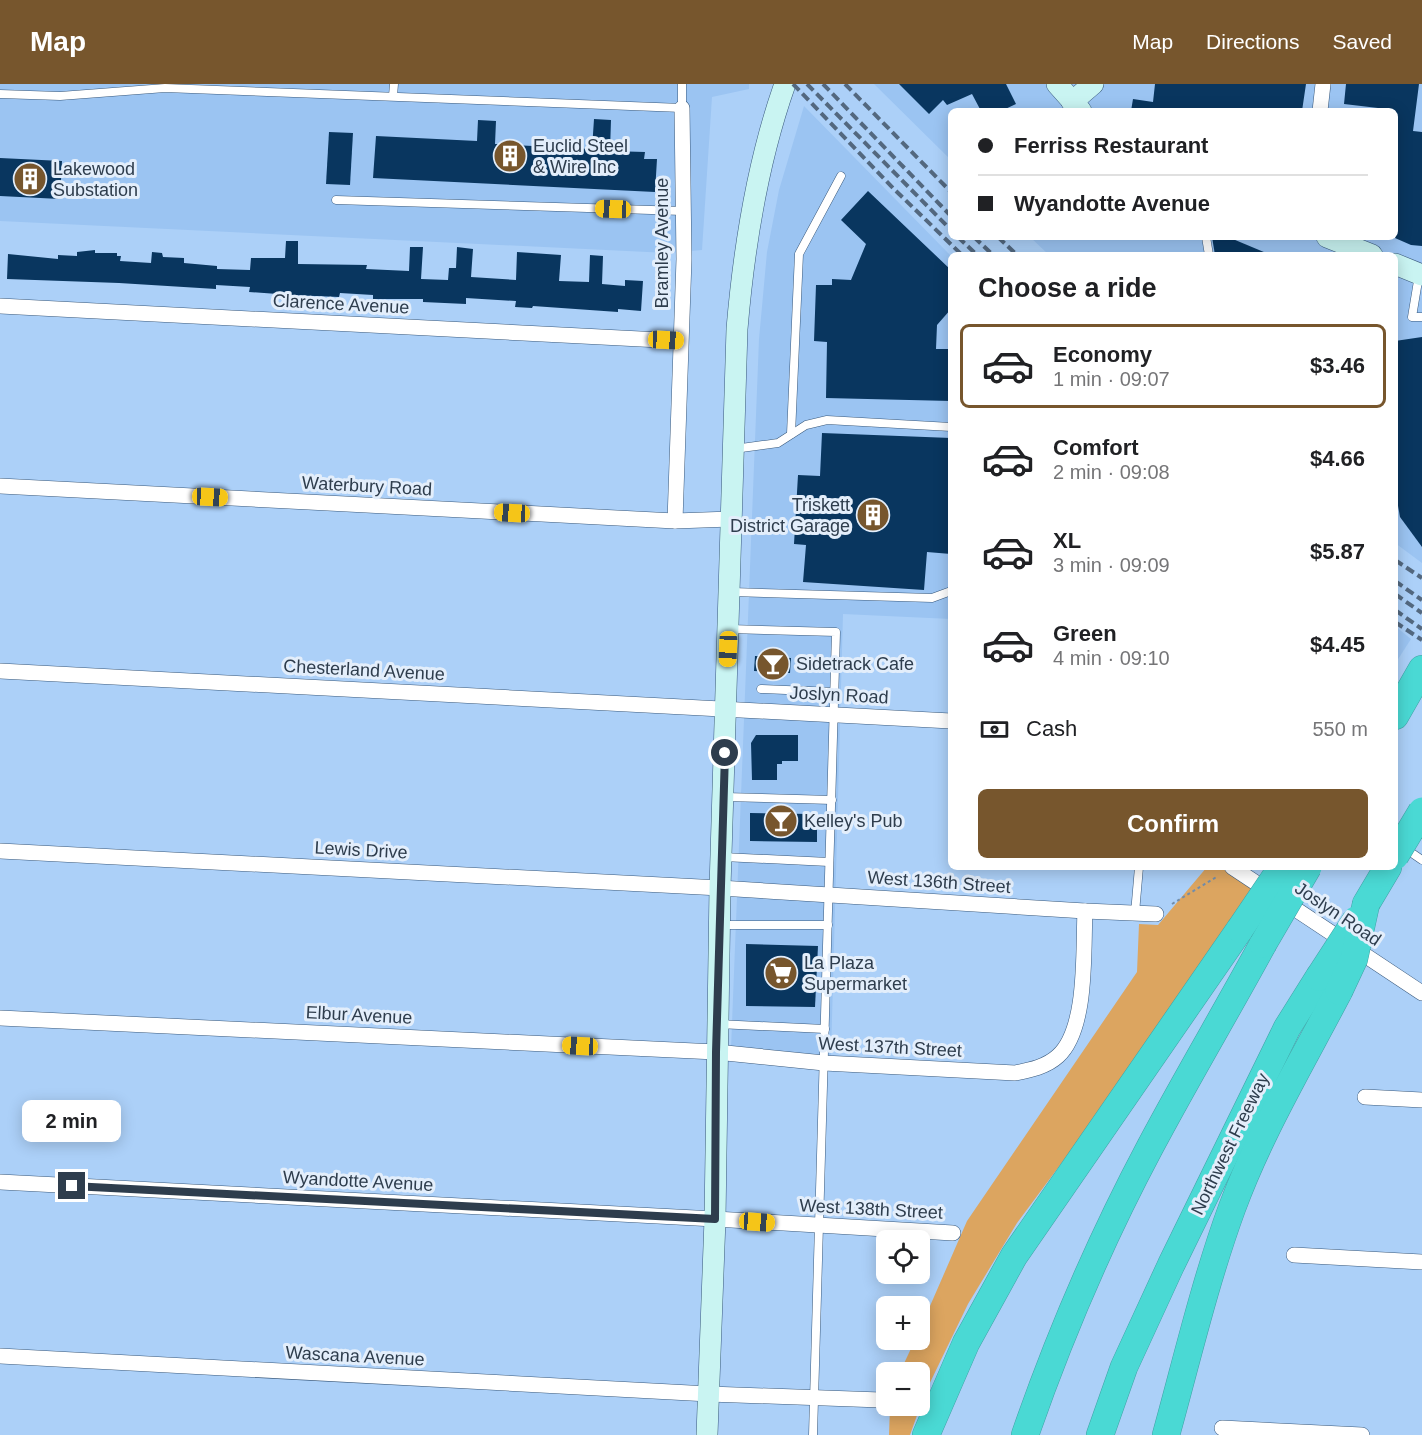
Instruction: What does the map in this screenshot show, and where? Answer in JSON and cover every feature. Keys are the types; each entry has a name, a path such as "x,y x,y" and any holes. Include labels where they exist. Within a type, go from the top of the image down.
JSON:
{"highway":[{"path":"1398,694 1422,658"},
{"path":"1398,711 1422,669"},
{"path":"1398,851 1422,811"},
{"path":"926,1435 966,1343 1014,1256 1280,870"},
{"path":"1025,1435 1043,1386 1114,1217 1150,1147 1306,870"},
{"name":"Northwest Freeway","path":"1100,1435 1124,1367 1171,1265 1287,1028 1329,984 1366,904 1386,870"},
{"path":"1167,1435 1203,1299 1232,1207 1329,984"}],"main road":[{"path":"707,1435 715,1219 719,925 737,329 749,224 769,133 785,84"},
{"path":"1057,84 1076,106 1092,84"},
{"path":"1334,240 1364,252"},
{"path":"1398,265 1421,274"}],"street":[{"path":"1320,108 1323,84"},
{"name":"Bramley Avenue","path":"675,521 684,260 682,108"},
{"name":"Clarence Avenue","path":"0,306 680,341"},
{"name":"Waterbury Road","path":"0,486 675,521 731,519"},
{"name":"Chesterland Avenue","path":"0,671 726,709"},
{"name":"Joslyn Road","path":"726,709 948,721"},
{"name":"Lewis Drive","path":"0,851 720,888"},
{"name":"Joslyn Road","path":"1237,870 1422,993"},
{"name":"West 136th Street","path":"720,888 1156,914"},
{"name":"West 137th Street","path":"716,1052 824,1063 1015,1073 1038,1068 1058,1056 1072,1035 1080,1011 1084,911"},
{"name":"Elbur Avenue","path":"0,1018 716,1052"},
{"path":"1365,1097 1422,1100"},
{"name":"Wyandotte Avenue","path":"0,1182 715,1219"},
{"name":"West 138th Street","path":"715,1219 953,1233"},
{"path":"1294,1255 1422,1262"},
{"name":"Wascana Avenue","path":"0,1356 709,1394 876,1400"},
{"path":"1222,1428 1362,1435"}],"lane":[{"path":"393,96 394,84"},
{"path":"0,94 60,96 165,88 682,108 682,84"},
{"path":"791,434 799,254 841,176"},
{"path":"336,200 683,212"},
{"path":"1421,274 1412,317 1422,317"},
{"path":"734,448 778,443 806,425 827,420 948,427"},
{"path":"730,592 932,598 948,592"},
{"path":"729,629 836,632 813,1435"},
{"path":"761,690 834,692"},
{"path":"724,797 832,800"},
{"path":"1398,844 1422,860"},
{"path":"722,857 829,862"},
{"path":"1135,913 1139,870"},
{"path":"719,925 828,924"},
{"path":"717,1024 825,1029"}],"path":[{"path":"1172,904 1218,876"}],"shaded area":[{"path":"0,84 749,84 749,89 712,97 702,250 668,253 0,221"},
{"path":"874,84 1422,84 1422,563 1398,545 1398,252 1046,252 1033,240 1398,240 1398,108 948,108 948,157"},
{"path":"804,106 948,253 948,619 843,614 831,1056 731,1049 759,339 767,252 779,190"},
{"path":"1398,628 1411,639 1398,659"},
{"path":"1204,870 1224,870 1253,889 1092,1122 1017,1223 968,1304 930,1383 930,1362 905,1362 910,1350 930,1350 930,1306 967,1221 1137,972 1139,924 1158,925"},
{"path":"890,1416 917,1416 910,1435 889,1435"}],"building":[{"path":"899,84 1006,84 1016,104 1007,108 979,108 972,94 947,105 943,100 929,114"},
{"path":"1155,84 1306,84 1302,108 1132,108 1133,99 1153,102"},
{"path":"1346,84 1419,84 1413,131 1422,132 1422,246 1411,245 1398,239 1398,108 1344,104"},
{"name":"Euclid Steel & Wire Inc","path":"594,119 611,120 610,151 645,152 644,159 657,159 655,192 373,178 376,136 477,141 478,120 496,121 495,144 592,149"},
{"path":"329,132 353,133 350,185 326,184"},
{"name":"Lakewood Substation","path":"0,158 62,161 60,199 0,196"},
{"path":"868,191 948,267 948,312 937,325 936,349 948,349 948,401 826,398 827,342 814,341 816,285 832,285 832,279 851,280 866,244 841,220"},
{"path":"1212,240 1235,240 1264,252 1214,252"},
{"path":"286,241 298,241 298,264 367,265 366,269 409,271 410,247 423,247 421,279 448,280 449,268 456,268 457,247 473,249 471,277 516,280 517,252 561,255 559,281 589,282 590,255 603,256 602,284 625,286 625,280 643,281 641,311 515,307 516,301 466,298 466,304 423,302 423,299 373,299 373,295 340,293 339,297 291,295 249,292 250,287 216,285 216,289 7,279 8,254 58,259 58,255 77,256 77,252 95,250 95,253 117,253 117,256 121,256 120,261 151,263 152,252 162,253 163,257 184,258 184,263 217,266 217,269 250,270 251,258 285,258"},
{"path":"1422,337 1422,547 1400,517 1398,506 1398,341"},
{"name":"Triskett District Garage","path":"822,433 948,438 948,554 927,552 924,590 803,582 806,545 794,544 798,475 820,476"},
{"name":"Sidetrack Cafe","path":"755,656 791,658 790,673 754,671"},
{"path":"756,735 798,735 798,761 782,761 782,764 777,764 777,780 752,780 751,743"},
{"name":"Kelley's Pub","path":"750,813 811,814 811,828 817,828 817,842 750,841"},
{"name":"La Plaza Supermarket","path":"746,944 818,946 815,1007 746,1006"}],"railway":[{"path":"793,84 895,190 959,252"},
{"path":"807,84 948,227"},
{"path":"823,84 948,213"},
{"path":"845,84 948,189"},
{"path":"961,240 974,252"},
{"path":"977,240 990,252"},
{"path":"1001,240 1014,252"},
{"path":"1398,562 1422,578"},
{"path":"1398,583 1422,600"},
{"path":"1398,596 1422,613"},
{"path":"1398,612 1422,629"},
{"path":"1398,624 1422,640"}],"place":[{"name":"Euclid Steel & Wire Inc","path":"510,156"},
{"name":"Lakewood Substation","path":"30,179"},
{"name":"Triskett District Garage","path":"873,515"},
{"name":"Sidetrack Cafe","path":"773,664"},
{"name":"Kelley's Pub","path":"781,821"},
{"name":"La Plaza Supermarket","path":"781,973"}],"route":[{"path":"72,1186 715,1219 716,1052 725,753"}]}
